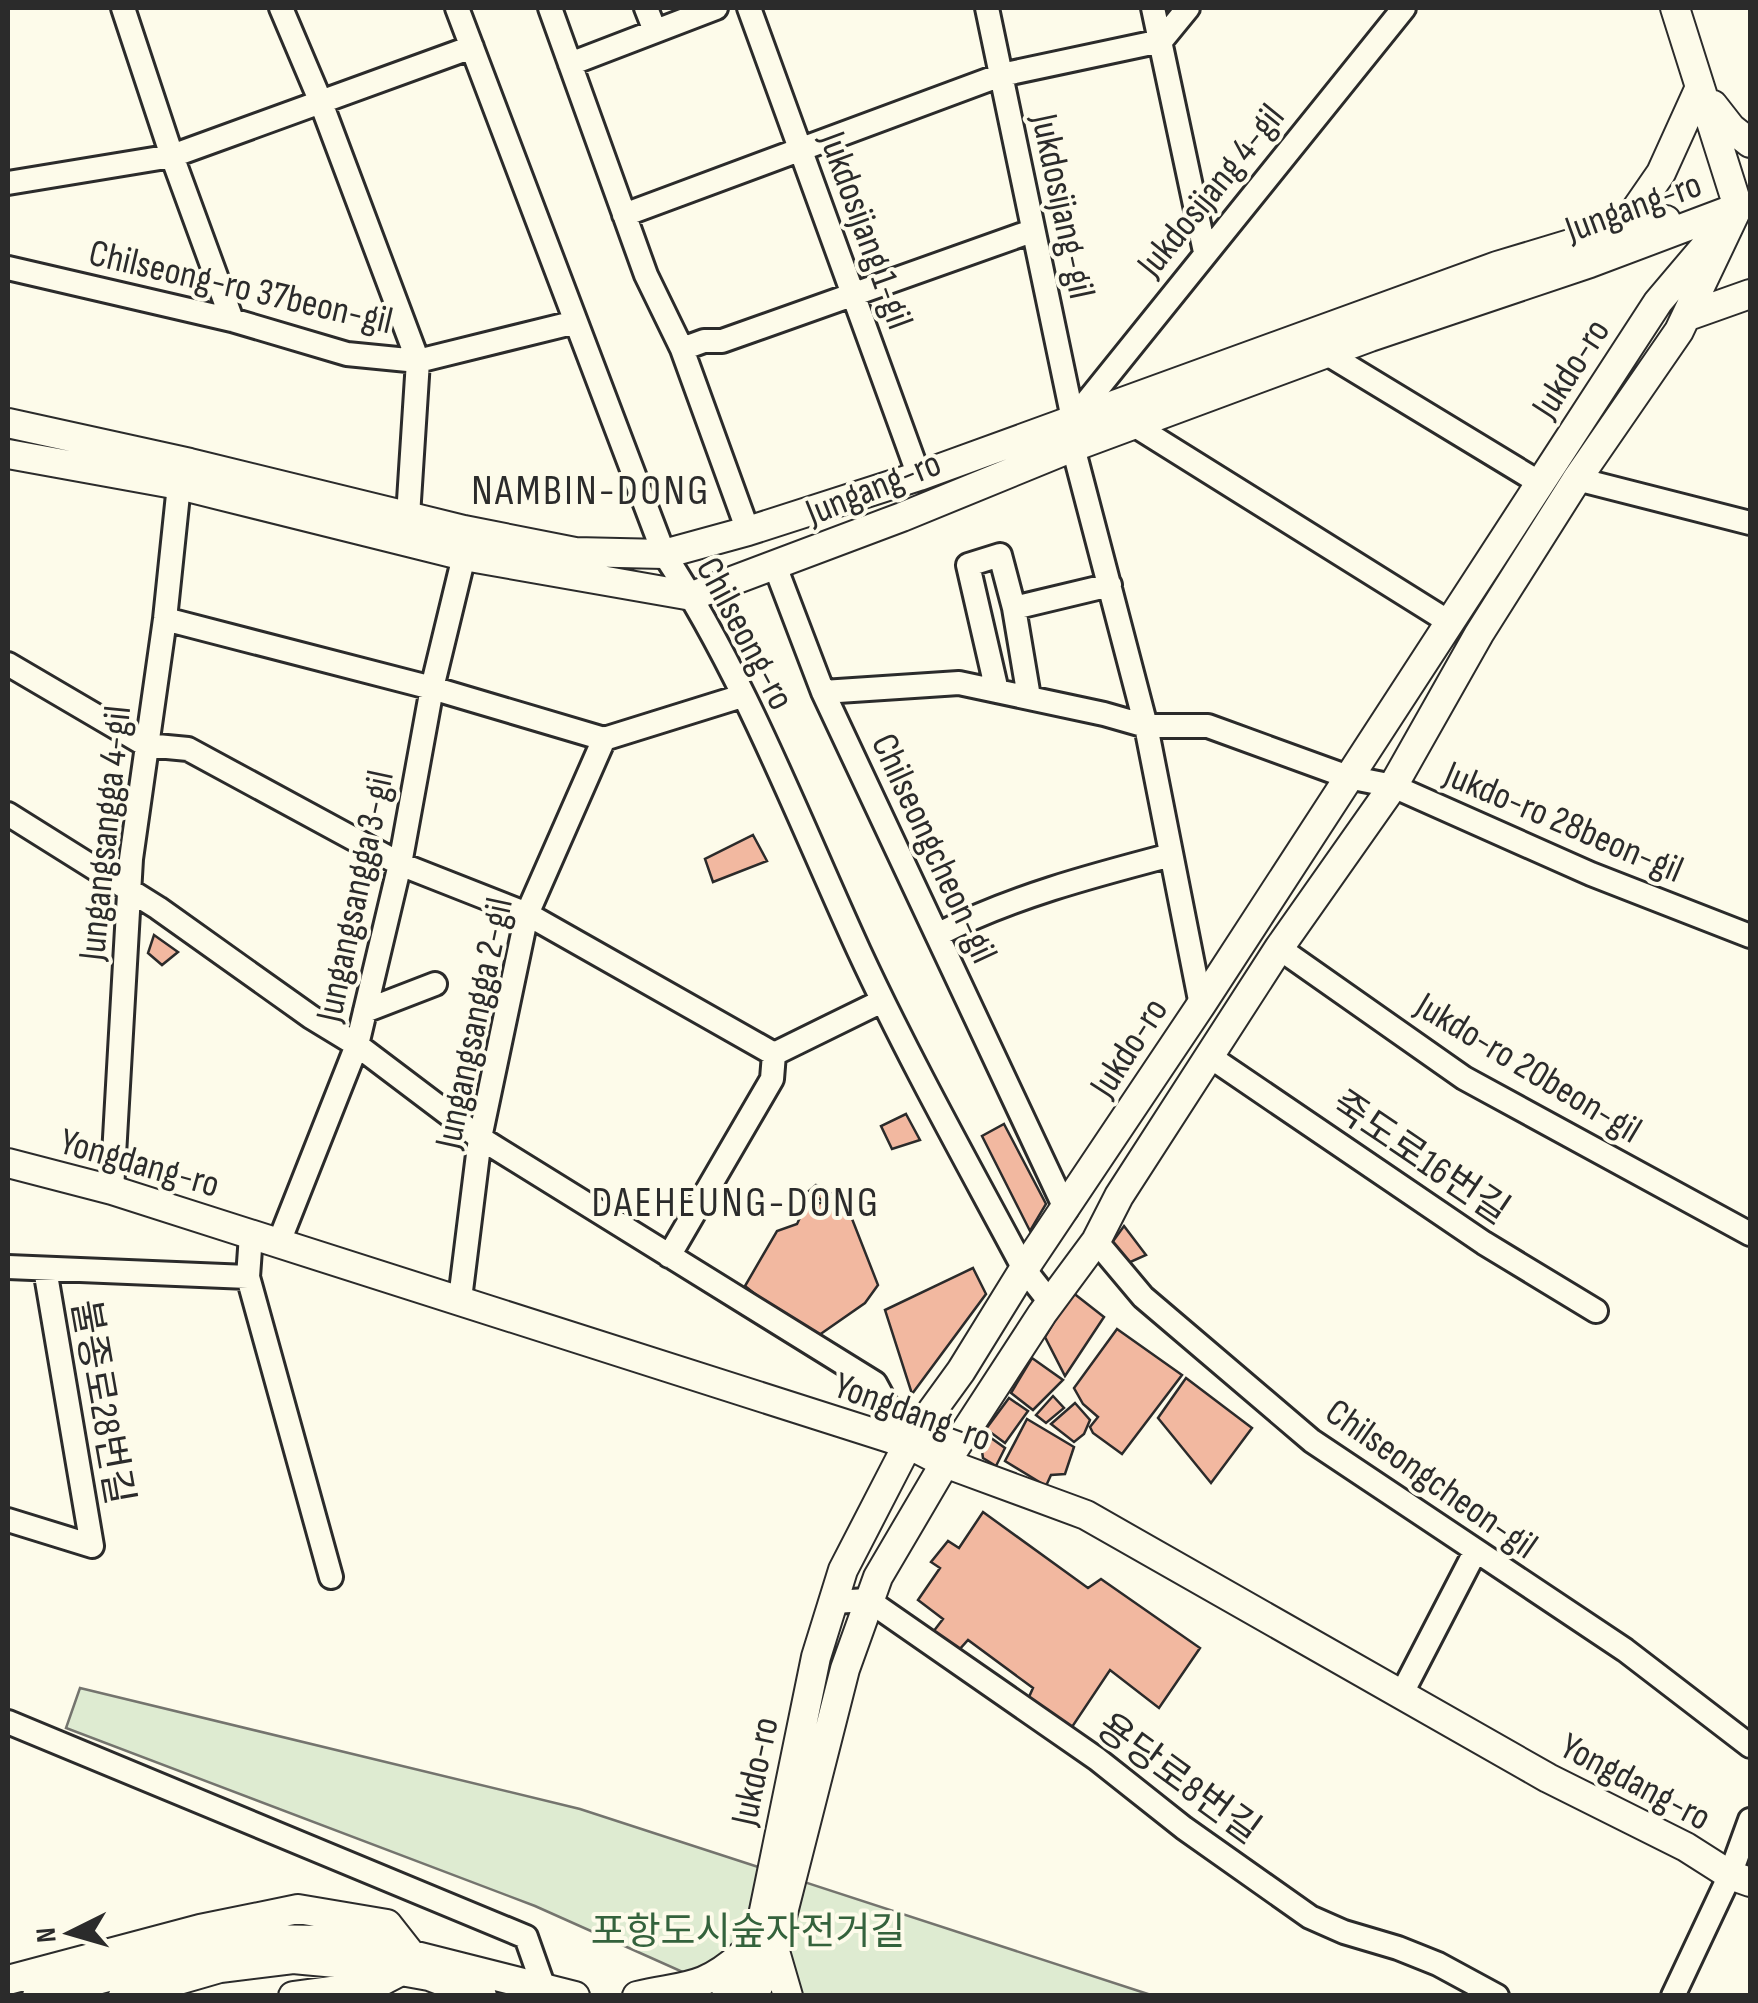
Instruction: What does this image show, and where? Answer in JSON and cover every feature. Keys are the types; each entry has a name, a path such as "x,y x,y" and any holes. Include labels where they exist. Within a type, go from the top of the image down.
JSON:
{"main road":[{"path":"1675,8 1700,88 1748,208"},
{"path":"1700,88 1730,128 1750,143"},
{"path":"1677,279 1676,265 1666,250 1626,238 1661,174 1700,88"},
{"name":"Jungang-ro","path":"8,423 575,552 664,554 919,476 1497,266 1748,208"},
{"name":"Jukdo-ro","path":"726,1996 766,1944 816,1657 843,1570 908,1444 961,1372 1658,302 1748,208"},
{"name":"Jukdo-ro","path":"754,1996 845,1669 878,1577 945,1464 1050,1302 1096,1241 1119,1196 1279,948 1393,786 1479,634 1577,479 1688,316 1748,208"},
{"name":"Jungang-ro","path":"692,596 1626,238"},
{"path":"1688,316 1750,294"},
{"path":"8,454 179,484 464,556 692,596"},
{"name":"Yongdang-ro","path":"8,1163 112,1190 908,1444 945,1464 1086,1515 1548,1778 1686,1847 1740,1879"},
{"path":"8,1980 200,1929 298,1909 387,1924 392,1960 374,1985 293,1996"},
{"path":"37,1996 250,1939 324,1940 392,1960 575,1996"},
{"path":"637,1996 689,1988 720,1975 766,1944 788,1996"},
{"path":"123,1996 220,1968 293,1959 392,1960 427,1986 482,1996"}],"street":[{"path":"124,8 172,156 232,320"},
{"path":"280,8 320,100 418,360 408,516"},
{"name":"Chilseong-ro","path":"458,8 664,554 692,596 742,696 882,1001 1024,1270 1050,1302"},
{"path":"550,8 646,276 682,350 748,531"},
{"path":"646,8 655,31"},
{"path":"570,64 716,8"},
{"name":"Jukdosijang 1-gil","path":"750,8 919,476"},
{"name":"Jukdosijang-gil","path":"986,8 1073,418"},
{"path":"1153,8 1205,252"},
{"path":"624,215 1001,76 1161,42 1188,8"},
{"name":"Jukdosijang 4-gil","path":"1073,418 1404,8"},
{"path":"8,183 172,156 472,47"},
{"path":"682,350 704,340 722,341 1032,231"},
{"name":"Chilseong-ro 37beon-gil","path":"8,268 232,320 347,354 418,360 576,322"},
{"path":"1326,353 1540,483"},
{"path":"1134,425 1449,622"},
{"path":"1073,448 1146,726 1201,1004"},
{"path":"1577,479 1750,524"},
{"name":"Jungangsangga 4-gil","path":"112,1190 128,891 179,484"},
{"path":"996,691 968,565 1000,555 1014,608 1029,698"},
{"name":"Jungangsangga 3-gil","path":"330,1577 248,1278 357,1046 400,864 432,688 464,556"},
{"name":"Chilseongcheon-gil","path":"775,566 823,692 1066,1210"},
{"path":"1014,608 1110,585"},
{"path":"164,619 432,688 604,739 742,696"},
{"path":"8,664 146,744 188,750 400,864 527,914 774,1054"},
{"name":"Jukdo-ro 28beon-gil","path":"823,692 959,683 1146,726 1208,726 1348,777 1393,786 1591,874 1750,936"},
{"name":"Jungangsangga 2-gil","path":"460,1299 480,1138 527,914 604,739"},
{"path":"8,814 158,908 357,1046 480,1138 875,1383 908,1444"},
{"path":"937,935 980,913 1081,879 1172,855"},
{"name":"Jukdo-ro 20beon-gil","path":"1279,948 1464,1078 1750,1234"},
{"path":"365,1011 435,984"},
{"path":"774,1054 882,1001"},
{"path":"669,1256 772,1079 774,1054"},
{"name":"죽도로16번길","path":"1210,1056 1469,1233 1596,1311"},
{"name":"Chilseongcheon-gil","path":"1096,1241 1143,1297 1312,1441 1625,1650 1750,1746"},
{"name":"불종로28번길","path":"8,1268 248,1278"},
{"name":"불종로28번길","path":"8,1520 92,1546 44,1269"},
{"path":"1402,1693 1475,1552"},
{"path":"833,1602 868,1600"},
{"name":"용당로8번길","path":"868,1600 1097,1759 1184,1828 1310,1917 1438,1964 1497,1996"},
{"path":"8,1722 526,1938 544,1988"},
{"path":"1740,1879 1750,1820"},
{"name":"Yongdang-ro","path":"1673,1996 1740,1879"}],"green space":[{"name":"포항도시숲자전거길","path":"80,1688 580,1809 1151,1995 734,1995 535,1906 66,1728"}],"building":[{"path":"753,835 767,861 713,882 705,859"},
{"path":"154,935 178,952 162,965 148,953"},
{"path":"906,1114 920,1140 892,1149 881,1126"},
{"path":"1004,1124 1046,1204 1030,1231 982,1136"},
{"path":"816,1185 845,1201 878,1285 865,1303 812,1340 745,1286 777,1231 797,1224 805,1207 824,1202 809,1191"},
{"path":"1124,1226 1146,1255 1126,1264 1111,1244"},
{"path":"973,1268 986,1294 912,1394 885,1310"},
{"path":"1072,1292 1104,1317 1065,1376 1045,1337"},
{"path":"1117,1329 1182,1375 1122,1454 1093,1433 1090,1427 1098,1417 1083,1404 1074,1388"},
{"path":"1032,1358 1063,1380 1033,1410 1011,1393"},
{"path":"1186,1378 1252,1428 1211,1483 1158,1418"},
{"path":"1053,1396 1064,1408 1046,1423 1036,1415"},
{"path":"1009,1398 1028,1411 1005,1443 986,1429"},
{"path":"1075,1403 1090,1420 1084,1434 1074,1442 1051,1424"},
{"path":"1027,1419 1074,1447 1065,1474 1051,1475 1046,1486 1005,1461"},
{"path":"984,1433 1005,1448 996,1466 983,1458 980,1438"},
{"path":"983,1512 1088,1588 1101,1579 1200,1648 1159,1708 1110,1670 1070,1730 1029,1697 1033,1688 968,1640 958,1651 933,1632 943,1619 918,1600 940,1568 931,1562 948,1541 959,1548"}],"district":[{"name":"NAMBIN-DONG","path":"591,489"},
{"name":"DAEHEUNG-DONG","path":"736,1201"}]}
